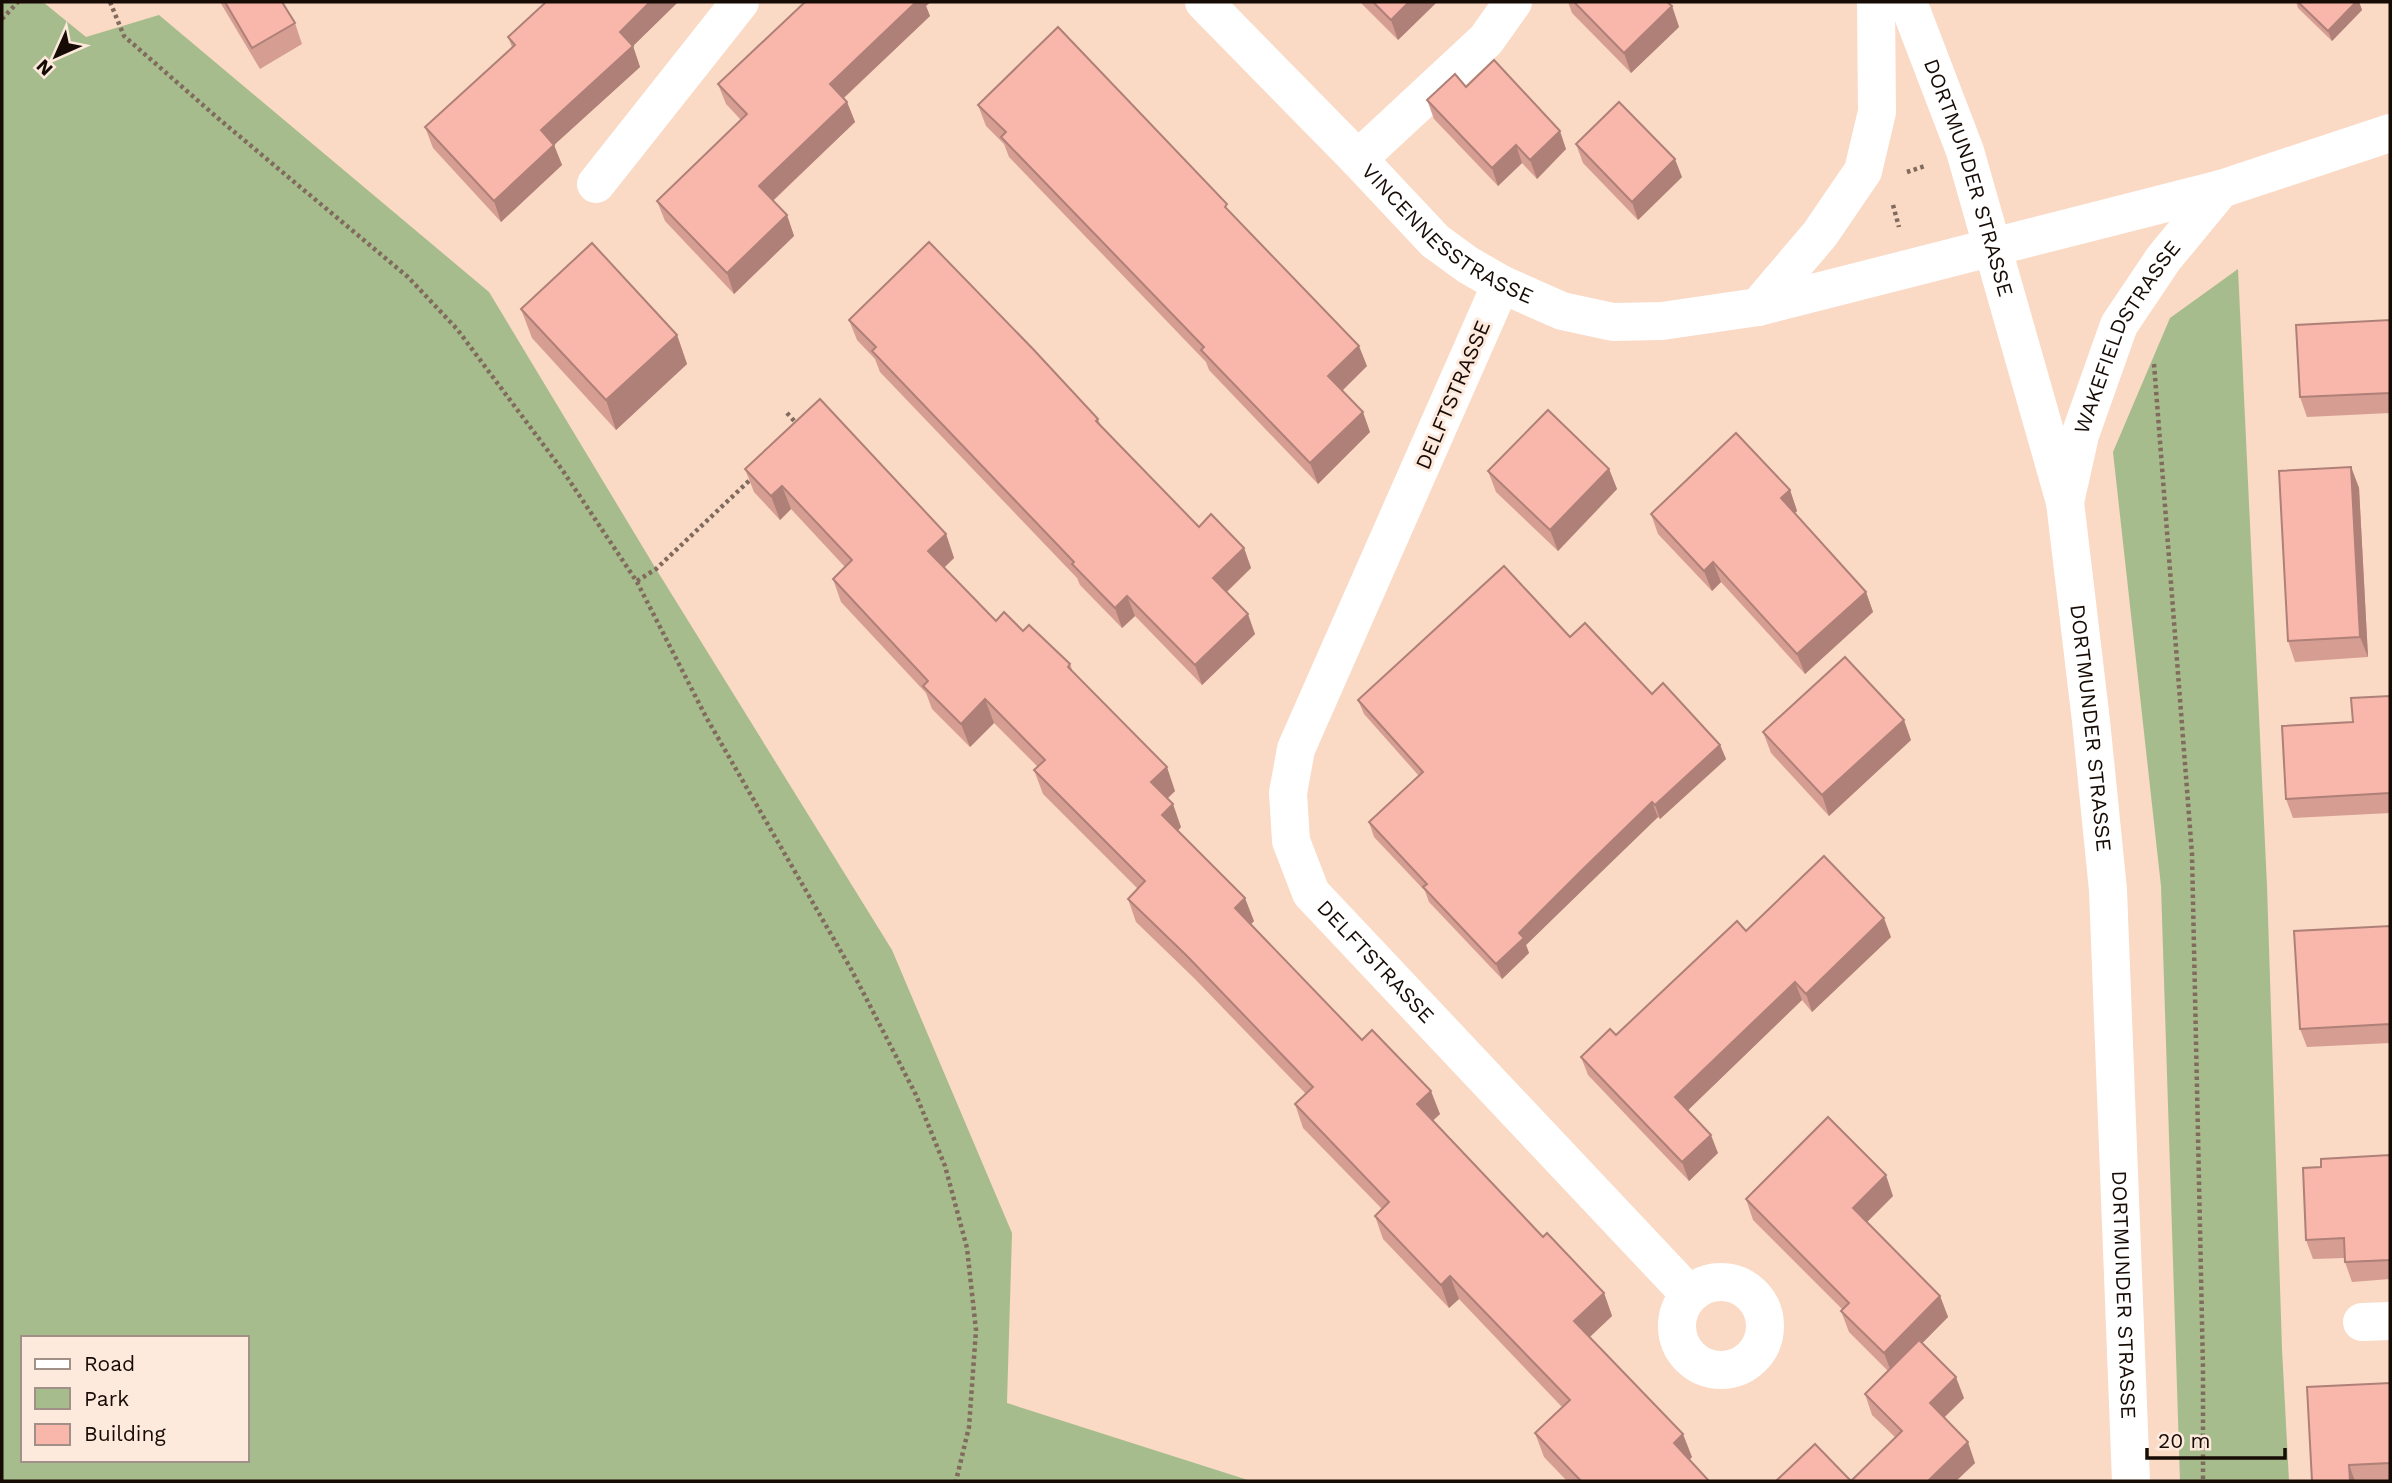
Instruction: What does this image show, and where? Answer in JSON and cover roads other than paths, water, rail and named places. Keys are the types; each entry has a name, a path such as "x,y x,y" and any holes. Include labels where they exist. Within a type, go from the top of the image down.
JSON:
{"street":[{"path":"596,184 740,2"},
{"name":"VINCENNESSTRASSE","path":"1204,2 1435,241 1501,284 1562,311 1613,322 1662,321 1758,307 1993,246"},
{"path":"1358,159 1486,40 1513,2"},
{"path":"1758,307 1820,234 1863,172 1877,112 1876,2"},
{"name":"DORTMUNDER STRASSE","path":"1908,2 1965,151 2064,502 2108,890 2131,1481"},
{"path":"1993,246 2221,189 2390,133"},
{"name":"WAKEFIELDSTRASSE","path":"2064,502 2080,435 2119,325 2164,258 2221,189"},
{"name":"DELFTSTRASSE","path":"1501,284 1296,749 1288,793 1291,841 1311,894 1689,1294"}]}
